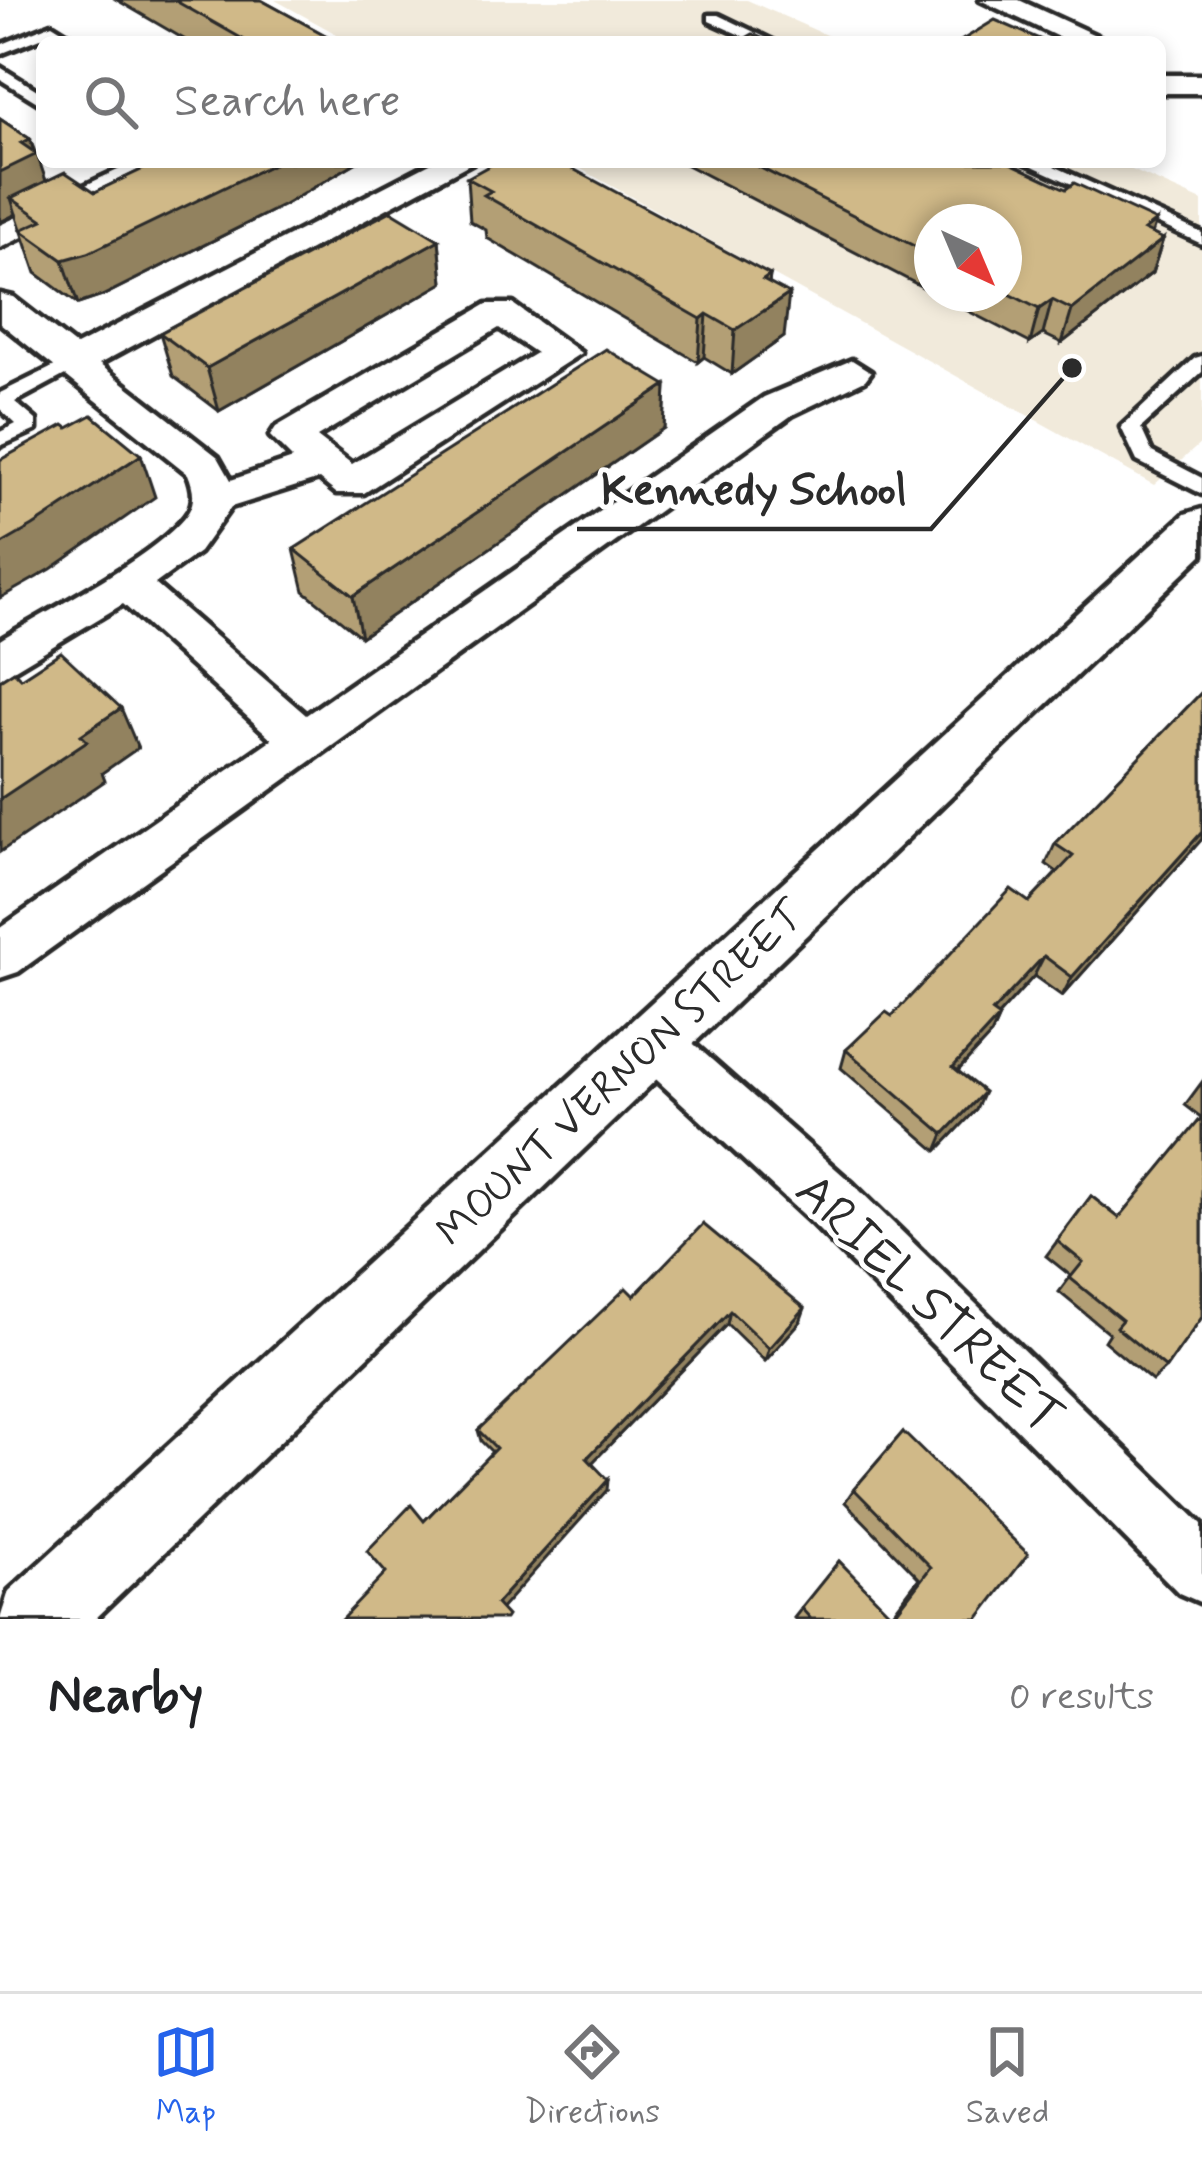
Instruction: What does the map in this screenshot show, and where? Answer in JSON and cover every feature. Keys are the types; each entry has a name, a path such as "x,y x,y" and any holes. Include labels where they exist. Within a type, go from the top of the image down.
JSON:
{"street":[{"path":"994,0 1081,36"},
{"path":"1166,68 1202,57"},
{"path":"1166,70 1202,84"},
{"path":"0,238 139,168"},
{"path":"73,363 446,168"},
{"path":"0,305 204,466 215,482 215,498 199,528 126,583 0,661"},
{"path":"500,312 562,353 350,482 321,460 290,436 500,312"},
{"path":"0,956 778,406 852,372"},
{"path":"215,498 289,478 321,460"},
{"name":"MOUNT VERNON STREET","path":"37,1619 1202,526"},
{"path":"126,583 305,741"},
{"name":"ARIEL STREET","path":"652,1041 833,1204 1202,1570"}],"lane":[{"path":"714,18 754,36"},
{"path":"0,50 52,28 65,36"},
{"path":"0,72 36,96"},
{"path":"1045,168 1202,239"},
{"path":"1202,362 1131,428 1144,456 1202,487"},
{"path":"0,440 28,424 2,400 73,363"}],"shaded area":[{"path":"275,0 747,0 828,36 340,36"},
{"path":"579,168 1128,168 1202,201 1202,442 1154,485"}],"building":[{"path":"174,0 261,0 327,36 237,36"},
{"path":"995,20 1032,36 969,36"},
{"path":"0,119 30,139 21,143 36,154 0,172"},
{"path":"145,168 265,168 88,253 63,260 21,230 43,220 11,198 65,172 95,192"},
{"path":"485,168 571,168 770,275 763,280 789,294 735,330 707,314 701,319 484,195 491,191 467,178"},
{"path":"761,168 1021,168 1066,189 1074,183 1156,221 1144,230 1163,239 1072,310 1052,300 1039,309 1022,300 1022,204 914,204 914,246"},
{"path":"391,211 439,240 207,368 160,333"},
{"path":"606,349 666,385 353,596 294,549"},
{"path":"92,415 141,455 0,545 0,460"},
{"path":"61,652 121,708 81,735 87,741 0,799 0,680 14,671 21,678"},
{"path":"1202,692 1202,832 1072,977 1044,956 992,1012 999,1017 953,1067 984,1092 944,1134 846,1050 886,1012 892,1016 1011,889 1029,902 1073,856 1055,844"},
{"path":"1202,1117 1202,1317 1166,1368 1116,1327 1122,1320 1070,1278 1083,1262 1057,1241 1091,1196 1119,1218"},
{"path":"703,1224 805,1308 769,1348 730,1311 587,1458 608,1480 496,1604 505,1619 342,1619 386,1573 367,1551 411,1505 424,1521 496,1448 478,1430 626,1288 634,1296"},
{"path":"903,1432 1028,1554 978,1619 811,1619 801,1608 839,1561 893,1616 931,1567 854,1489"}],"place":[{"name":"Kennedy School","path":"1072,368"}]}
